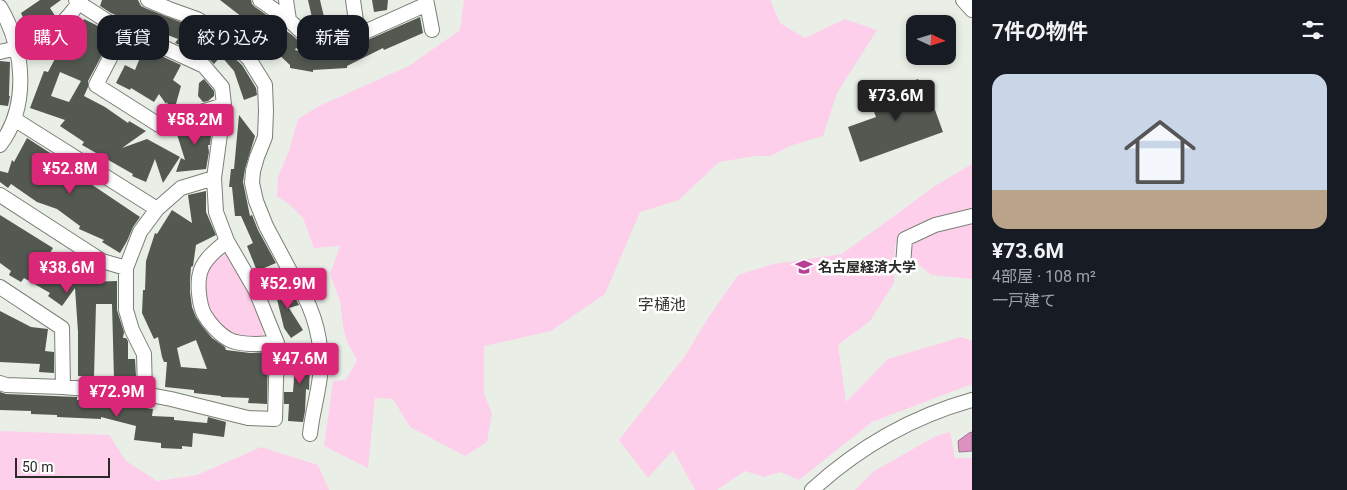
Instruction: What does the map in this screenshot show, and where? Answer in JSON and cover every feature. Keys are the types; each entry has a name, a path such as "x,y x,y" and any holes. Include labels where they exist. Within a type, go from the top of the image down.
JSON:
{"street":[{"path":"148,0 168,9 197,18 226,37 248,59 266,86 265,136 253,170 252,183 256,201 266,226 301,288 320,340 320,377 310,434"},
{"path":"260,0 297,28"},
{"path":"286,0 289,20"},
{"path":"353,0 355,15"},
{"path":"963,0 972,10"},
{"path":"67,15 78,1 98,15"},
{"path":"369,30 427,2 432,30"},
{"path":"0,7 7,19 15,42"},
{"path":"0,52 15,48"},
{"path":"0,383 6,385 63,387 145,394 248,418 275,420 277,343 256,291 227,241 216,212 214,178 224,105 222,87 204,66 169,50"},
{"path":"0,145 14,119 20,96 18,60"},
{"path":"109,60 96,85 159,126 224,105"},
{"path":"14,119 157,209"},
{"path":"145,394 144,354 132,330 126,310 126,268 140,232 157,209 181,188 214,178"},
{"path":"0,195 102,261 126,268"},
{"path":"902,265 905,239 934,225 972,216"},
{"path":"227,241 212,253 200,272 198,292 204,314 215,328 229,340 251,344 277,343"},
{"path":"256,291 291,272"},
{"path":"0,287 62,328 63,387"},
{"path":"812,490 836,468 892,432 924,416 972,400"}],"shaded area":[{"path":"464,0 770,0 780,23 805,38 845,19 877,30 837,93 823,136 793,145 770,156 756,156 719,162 679,200 640,212 605,294 551,331 484,346 484,394 492,413 487,442 465,456 410,427 393,399 375,398 368,468 324,446 333,381 346,380 357,360 347,342 340,301 330,274 340,246 314,248 303,218 290,205 277,196 278,177 289,151 298,119 319,106 409,66 460,30"},
{"path":"972,164 972,279 931,275 895,244 894,283 870,321 838,345 846,402 888,359 961,337 972,341 972,384 872,422 799,480 780,472 764,477 745,471 717,490 695,490 673,450 648,478 619,440 685,356 708,318 738,275 773,264 842,254 935,186"},
{"path":"226,249 258,311 265,340 229,334 208,312 204,295 206,275 215,257"},
{"path":"0,431 109,435 126,461 157,481 197,475 261,447 318,465 329,490 0,490"},
{"path":"950,432 955,458 972,458 972,490 855,490 874,471 936,436"},
{"path":"972,432 972,451 959,452 958,441"}],"building":[{"path":"40,0 61,0 50,8 55,15 22,15 21,13"},
{"path":"102,0 138,0 141,6 163,15 116,15 100,6"},
{"path":"220,0 251,0 255,7 266,15 243,15 239,15"},
{"path":"308,0 320,0 324,15 311,15"},
{"path":"372,0 388,0 387,10 374,12"},
{"path":"169,17 179,21 179,45 175,43 178,39 169,36"},
{"path":"420,17 423,33 384,50 383,48 369,55 369,39"},
{"path":"87,20 97,26 97,60 99,60 88,81 88,87 84,96 105,107 128,123 129,121 146,131 122,148 147,139 180,157 163,183 155,159 146,182 132,176 133,174 82,145 84,142 60,126 65,120 30,108 44,71 48,72 54,60 87,60","holes":["60,72 81,81 69,102 51,96"]},
{"path":"287,31 297,40 297,49 295,50 297,50 297,60 359,60 347,66 347,68 313,70 313,72 290,68 290,65 285,60 287,60"},
{"path":"169,59 181,65 173,80 181,86 174,111 170,112 167,102 166,104 159,94 154,102 131,88 130,90 116,83 125,65 135,70 139,60"},
{"path":"224,60 237,60 242,65 256,88 257,95 244,100 234,71"},
{"path":"0,61 10,62 10,96 8,106 0,105"},
{"path":"204,79 214,91 214,96 208,101 203,102 198,96 199,83"},
{"path":"918,79 925,98 930,96 943,132 860,162 848,127 876,117 869,98"},
{"path":"239,115 255,136 243,182 250,216 252,215 276,263 257,271 247,246 253,243 241,216 235,216 232,187 229,187 231,169 234,169"},
{"path":"213,118 206,169 176,172 181,158 185,160 176,131"},
{"path":"27,138 61,160 58,164 140,217 120,253 102,242 104,240 79,229 80,226 57,209 37,202 11,184 8,188 0,182 0,171 8,173 12,160 14,162"},
{"path":"206,191 206,212 216,235 196,245 190,281 192,307 202,326 226,350 250,353 268,352 267,404 248,403 249,398 221,397 194,393 194,390 165,387 167,362 164,362 162,357 158,337 154,339 142,313 146,261 155,233 157,234 172,210 192,223 188,195","holes":["196,340 207,369 181,367 177,348"]},
{"path":"0,215 53,248 50,253 91,274 88,282 117,281 117,310 124,332 123,338 126,338 128,341 128,359 135,359 136,376 134,376 134,381 114,379 112,304 96,304 94,377 78,376 75,288 62,306 48,296 50,293 24,278 21,282 9,275 11,271 0,263"},
{"path":"288,284 299,305 289,308 303,330 291,338 284,328 275,291"},
{"path":"0,311 31,327 48,329 45,351 54,352 54,373 39,372 40,364 0,362"},
{"path":"295,345 311,346 312,365 310,365 309,390 306,389 303,422 288,421 289,404 284,404 284,392 293,392 296,352 299,352"},
{"path":"0,392 6,394 77,397 77,400 125,401 134,403 133,406 153,409 152,416 174,417 174,420 207,423 208,417 226,422 224,437 193,433 192,447 182,446 182,449 161,448 161,443 134,440 136,426 101,417 101,419 57,417 57,415 31,414 31,411 0,410"}],"place":[{"name":"名古屋経済大学","path":"804,267"}],"district":[{"name":"字樋池","path":"662,304"}]}
